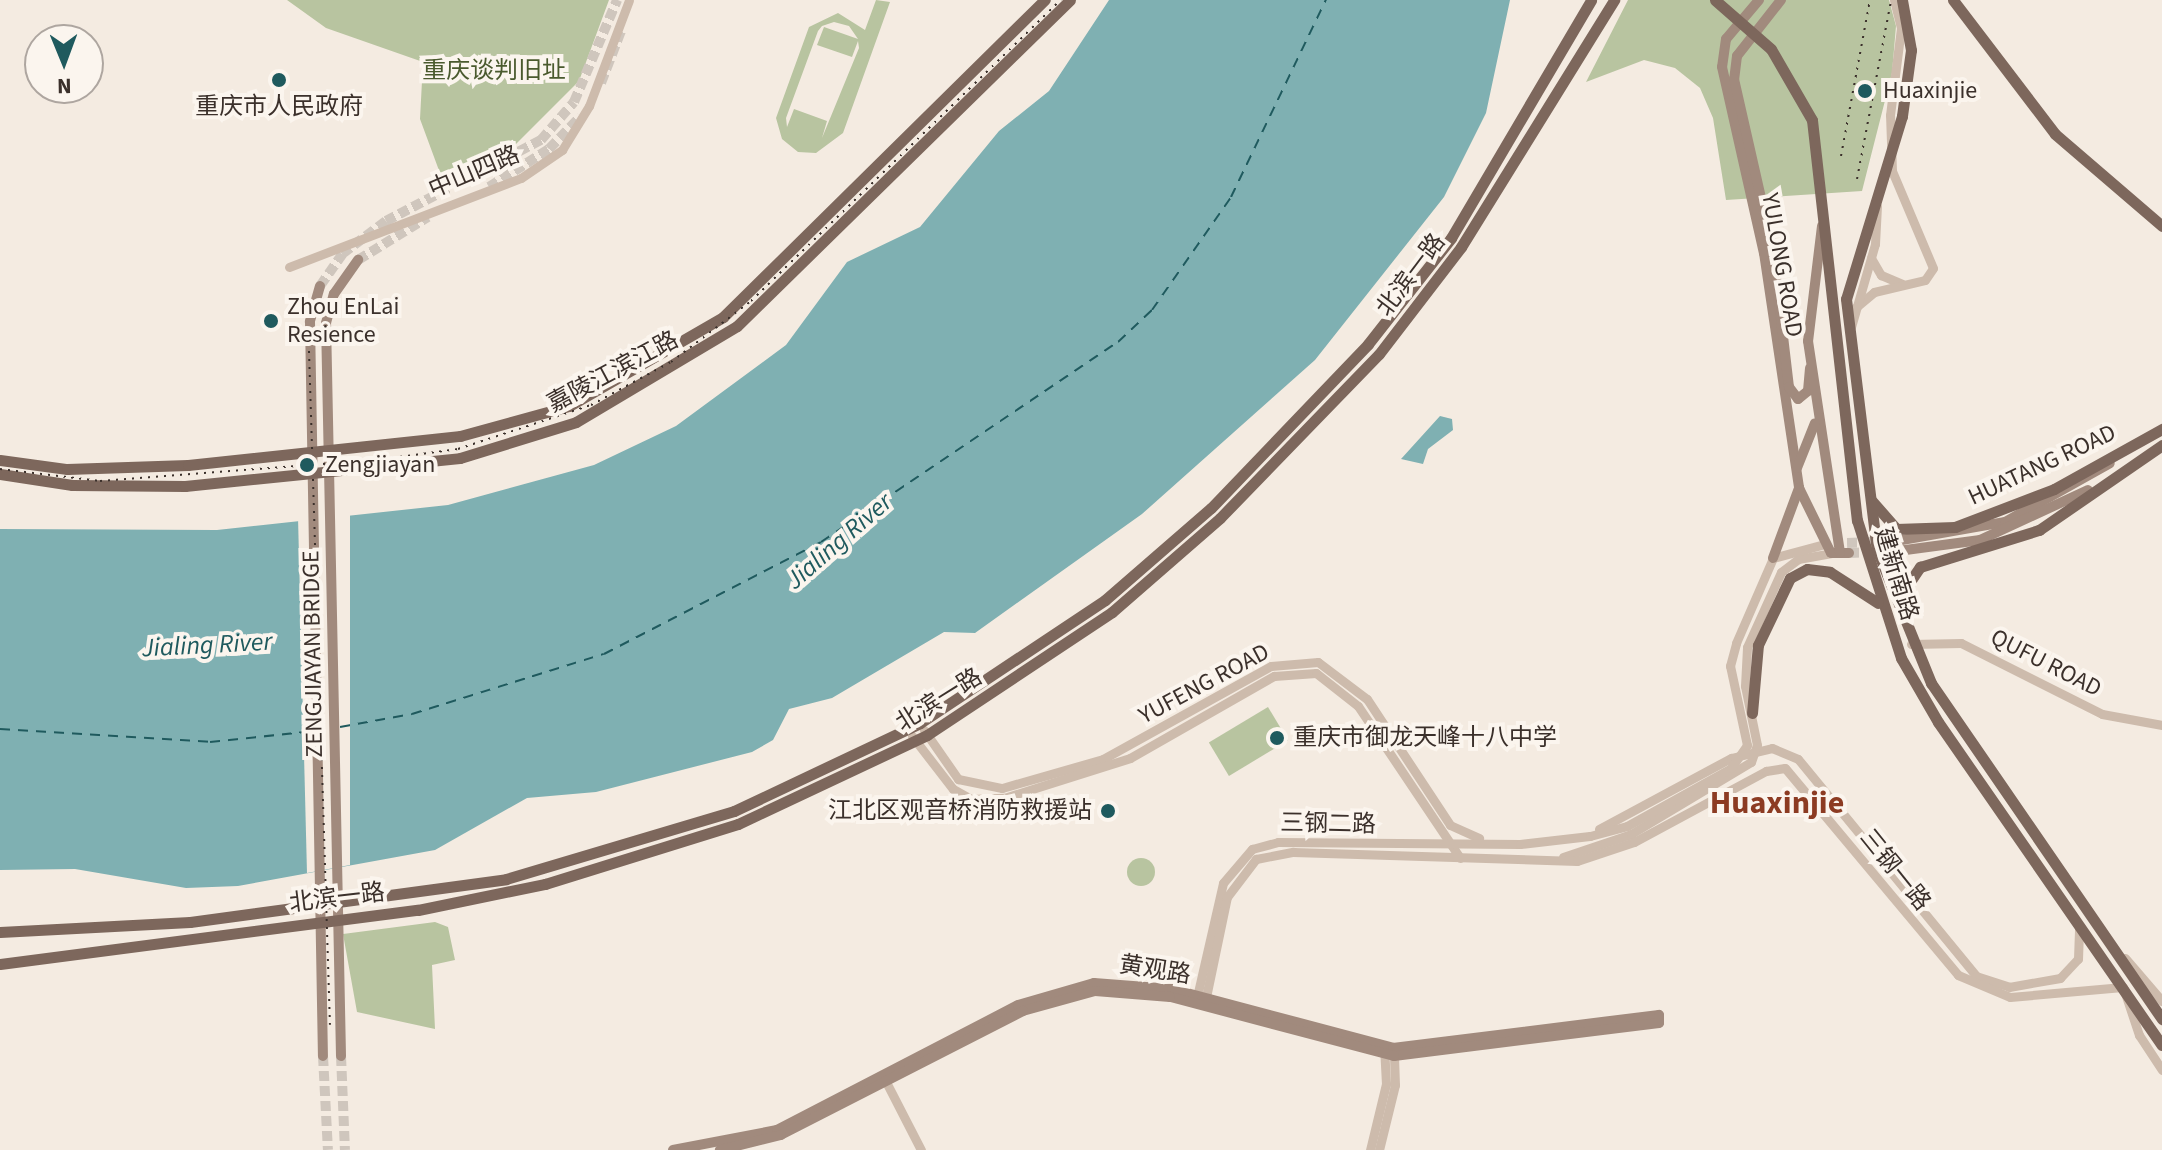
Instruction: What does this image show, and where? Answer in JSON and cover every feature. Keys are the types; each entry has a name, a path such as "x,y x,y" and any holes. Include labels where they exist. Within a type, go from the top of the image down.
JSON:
{"main road":[{"name":"嘉陵江滨江路","path":"0,460 67,469 204,464 460,436 569,406 723,317 881,158 1045,0"},
{"name":"嘉陵江滨江路","path":"0,474 72,485 185,486 460,458 576,422 737,326 891,170 1047,26 1070,0"},
{"name":"北滨一路","path":"0,932 190,922 506,879 734,811 920,723 1105,600 1258,461 1405,299 1451,238 1591,0"},
{"name":"北滨一路","path":"0,964 418,910 545,884 727,828 922,738 1112,612 1220,518 1379,354 1461,247 1614,0"},
{"name":"建新南路","path":"1715,0 1771,49 1812,120 1824,209 1833,346 1857,520 1878,603 1938,722 2073,908 2162,1045"},
{"name":"YULONG ROAD","path":"1759,0 1726,39 1722,67 1764,253 1799,488 1838,548"},
{"name":"YULONG ROAD","path":"1781,0 1737,56 1734,79 1773,251 1789,387 1798,399 1808,391 1810,368"},
{"path":"1871,221 1876,186 1908,85 1902,0"},
{"path":"1953,0 2055,134 2162,226"},
{"path":"1824,209 1810,368 1838,548"},
{"name":"建新南路","path":"1871,221 1849,278 1847,347 1865,486 1903,625 1950,715 2119,952 2162,1019"},
{"name":"ZENGJIAYAN BRIDGE","path":"341,1056 326,323 334,294 358,260"},
{"name":"ZENGJIAYAN BRIDGE","path":"320,286 310,322 323,1056"},
{"path":"1797,469 1816,421"},
{"name":"HUATANG ROAD","path":"1865,486 1880,517 1896,529 1939,530 2024,503 2162,429"},
{"name":"HUATANG ROAD","path":"1903,625 1905,589 1920,567 2039,530 2102,493 2144,455 2162,445"},
{"path":"2134,446 2064,494 2005,522 1897,546 2008,531 2144,455"},
{"path":"1773,558 1799,488"},
{"path":"1752,713 1758,645 1783,587 1797,573 1819,569 1878,603"},
{"path":"1105,600 1098,612 1112,612"},
{"name":"黄观路","path":"720,1150 781,1135 1054,991 1126,982 1389,1051 1659,1019"},
{"name":"黄观路","path":"673,1150 777,1130 884,1079"}],"street":[{"name":"中山四路","path":"289,267 521,178 562,150 589,106 629,0"},
{"path":"1855,308 1874,292 1909,285 1930,276 1934,259 1892,171 1890,115 1901,28 1894,0"},
{"name":"建新南路","path":"1847,347 1855,308 1871,258 1871,221"},
{"path":"1871,258 1885,278 1909,285"},
{"path":"1575,838 1629,830 1741,758 1747,731 1730,666 1773,558 1838,548"},
{"path":"1520,861 1577,854 1629,830 1751,762 1752,713 1747,647 1781,572 1798,559 1838,548"},
{"name":"QUFU ROAD","path":"1911,644 1961,643 2102,714 2162,725"},
{"name":"YUFENG ROAD","path":"908,730 922,738 964,784 1002,788 1103,759 1271,666 1318,662 1367,699 1450,825"},
{"name":"YUFENG ROAD","path":"920,723 922,738 961,795 1004,798 1130,758 1274,676 1316,673 1358,706 1460,858"},
{"name":"三钢一路","path":"1575,838 1731,758 1772,748 1798,759 1976,976 2009,987 2060,978 2081,947 2073,908"},
{"name":"三钢一路","path":"1520,861 1604,855 1766,771 1785,768 1965,980 2010,997 2123,987"},
{"path":"1450,825 1468,837 1558,841"},
{"path":"1385,855 1434,853 1450,843 1450,825"},
{"name":"三钢二路","path":"1201,1002 1219,894 1242,854 1278,842 1450,843 1575,838"},
{"name":"三钢二路","path":"1201,1002 1227,897 1248,864 1279,852 1520,861"},
{"path":"2119,952 2160,993"},
{"path":"2123,987 2139,1035 2162,1070"},
{"path":"1370,1150 1389,1051"},
{"path":"1379,1150 1389,1051"},
{"path":"884,1079 921,1150"}],"green space":[{"name":"重庆谈判旧址","path":"287,0 609,0 579,81 503,157 444,184 420,119 423,62 326,28"},
{"path":"876,0 890,2 843,133 816,153 798,152 782,139 776,118 809,27 838,13 865,30","holes":["834,22 849,26 858,39 824,27 817,45 852,57 858,41 859,48 822,138 827,121 794,109 787,127 786,118 818,31 822,26"]},
{"path":"1628,0 1889,0 1896,26 1892,73 1862,191 1726,200 1713,118 1700,88 1675,68 1644,60 1586,82"},
{"path":"1268,707 1288,740 1229,776 1209,743"},
{"path":"1141,858 1151,862 1155,872 1151,882 1141,886 1131,882 1127,872 1131,862"},
{"path":"435,922 448,927 455,960 432,965 435,1029 357,1012 343,934"}],"water":[{"name":"Jialing River","path":"1109,0 1510,0 1486,113 1444,197 1315,360 1142,514 975,633 944,632 832,698 789,709 773,740 752,752 596,792 527,798 435,850 238,886 186,888 75,869 0,870 0,529 217,530 448,505 594,465 676,426 786,345 847,262 920,227 999,131 1049,91"},
{"path":"1440,416 1452,419 1453,430 1428,449 1423,464 1401,459"}],"pier":[{"path":"350,512 350,865 307,873 298,517"}],"ferry route":[{"path":"340,727 412,714 604,654 821,542 1118,342 1152,310 1231,197 1326,0"},
{"path":"0,729 210,742 314,731"}],"tunnel":[{"path":"320,286 342,254 386,221 541,140 574,102 617,0"},
{"path":"601,83 621,31"},
{"path":"489,187 549,149 580,117"},
{"path":"358,260 428,217"},
{"path":"1847,543 1896,541"},
{"path":"1849,553 1898,551"},
{"path":"323,1056 328,1150"},
{"path":"341,1056 345,1150"}],"railway":[{"path":"0,469 100,481 384,459 458,449 591,405 671,362 751,301 1061,0"},
{"path":"1841,156 1870,0"},
{"path":"1857,179 1891,0"},
{"path":"309,351 330,1025"}],"place":[{"name":"重庆市人民政府","path":"279,80"},
{"name":"Huaxinjie","path":"1865,91"},
{"name":"Zhou EnLai Resience","path":"271,321"},
{"name":"Zengjiayan","path":"307,465"},
{"name":"重庆市御龙天峰十八中学","path":"1277,738"},
{"name":"江北区观音桥消防救援站","path":"1108,811"}],"district":[{"name":"Huaxinjie","path":"1777,803"}]}
